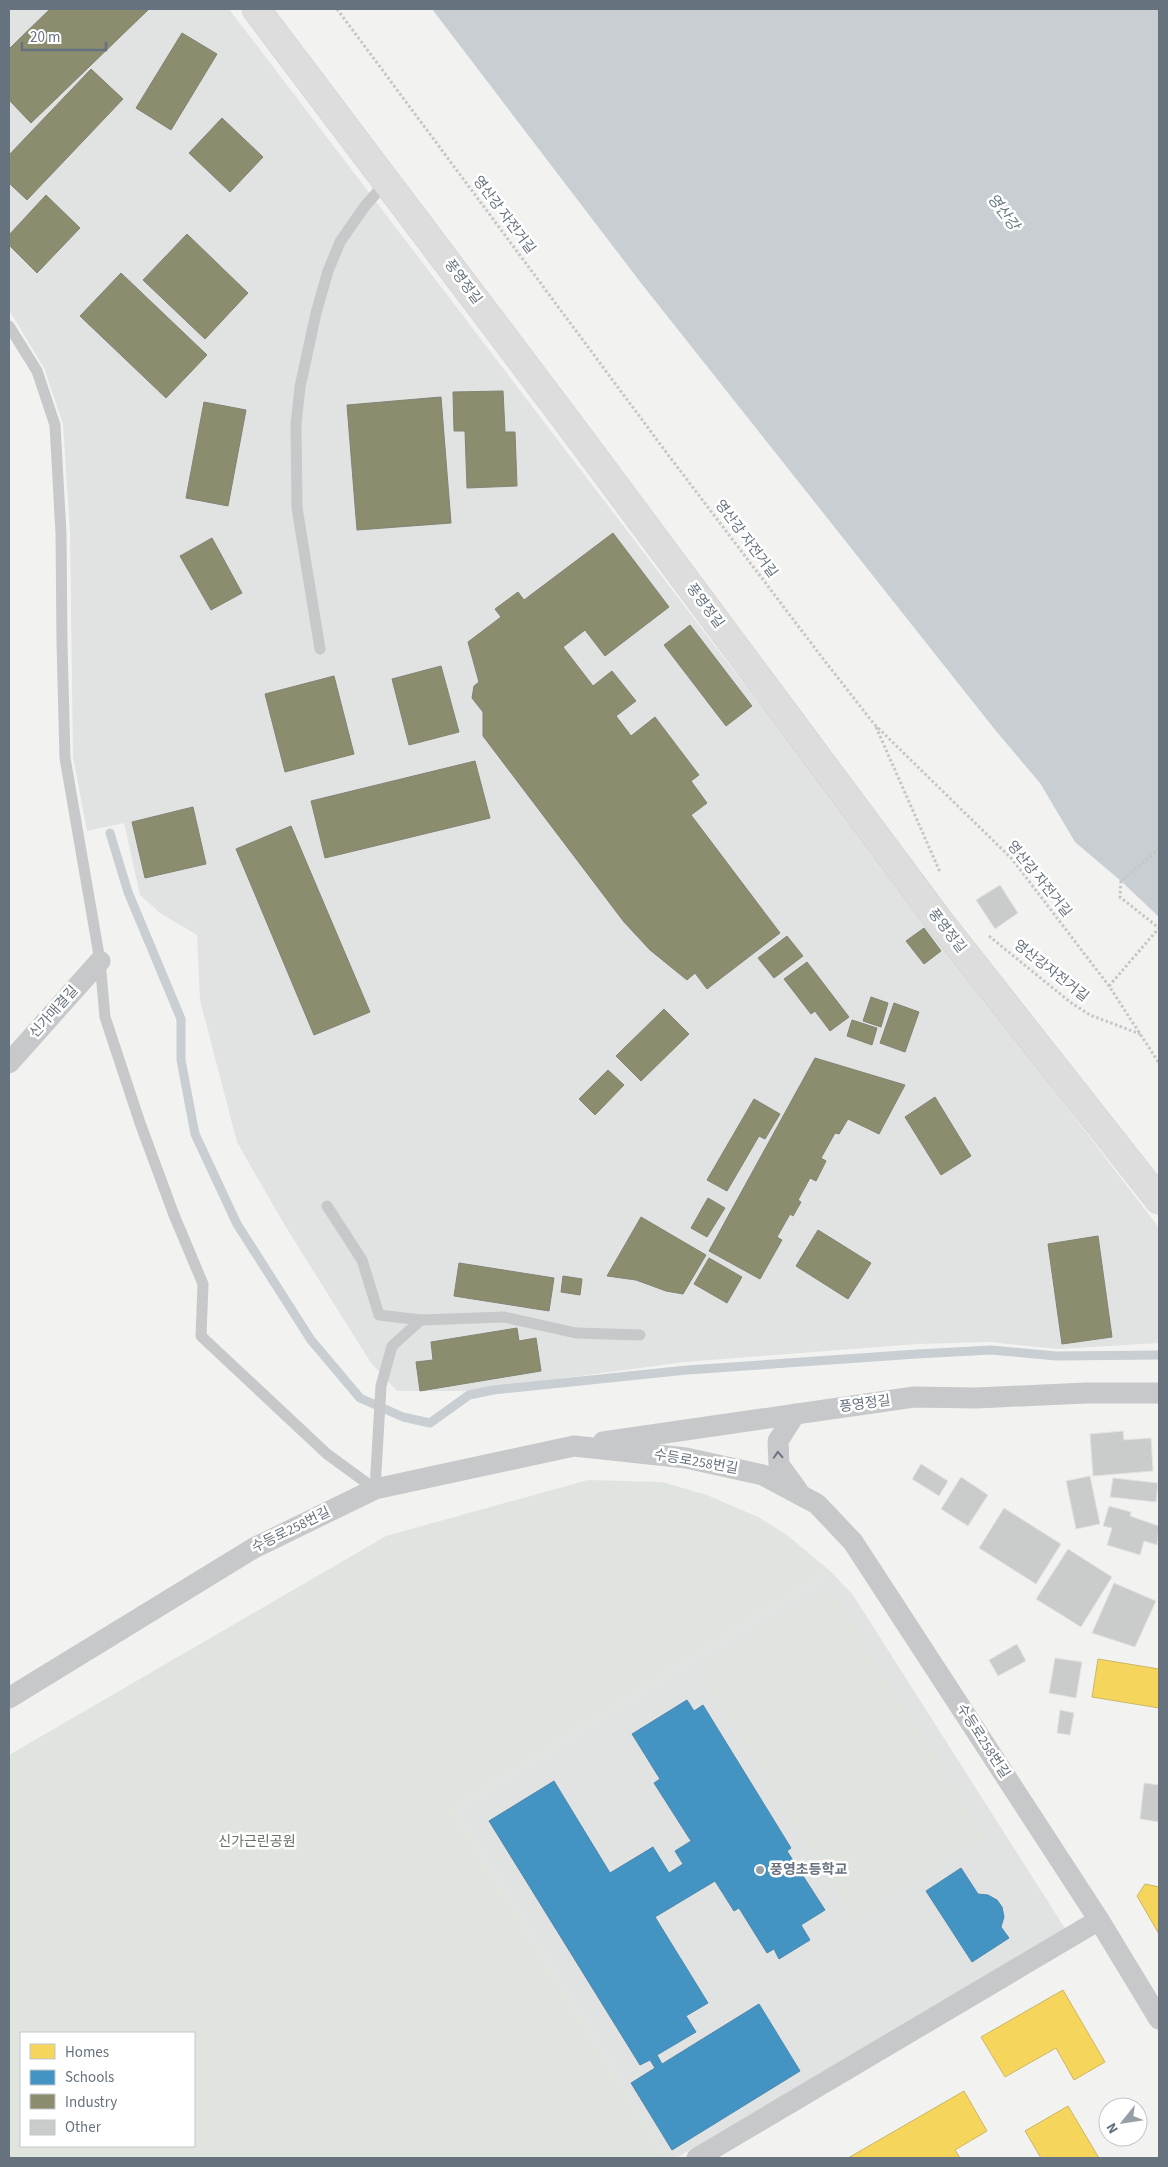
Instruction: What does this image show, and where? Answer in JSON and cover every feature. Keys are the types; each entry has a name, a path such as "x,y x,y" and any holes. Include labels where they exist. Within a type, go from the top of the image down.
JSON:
{"street":[{"name":"풍영정길","path":"256,9 940,922 1159,1200"},
{"name":"신가매결길","path":"9,1062 100,961"},
{"name":"풍영정길","path":"574,1446 914,1396 986,1398 1086,1393 1159,1393"},
{"path":"795,1414 778,1441 779,1465 801,1495"},
{"name":"수등로258번길","path":"9,1698 254,1548 376,1489 574,1446 686,1458 753,1472 763,1475 817,1504 853,1542 1099,1920 1159,2019"},
{"path":"697,2158 1099,1920"}],"lane":[{"path":"320,649 297,508 296,424 300,386 316,313 328,271 340,242 365,206 387,182"},
{"path":"9,326 37,372 55,426 61,533 65,758 100,961 105,1017 140,1123 203,1284 201,1336 327,1454 376,1489"},
{"path":"327,1206 362,1260 379,1315 421,1320 504,1317 576,1333 640,1335"},
{"path":"376,1489 382,1386 392,1346 421,1320"}],"path":[{"name":"영산강 자전거길","path":"337,9 678,467 874,724 1012,860 1110,986 1159,1064"},
{"path":"874,724 941,874"},
{"path":"1110,986 1159,928 1120,897 1121,881 1159,849"},
{"name":"영산강자전거길","path":"988,935 1070,1002 1090,1014 1140,1034"}],"shaded area":[{"path":"9,9 229,9 1159,1228 1159,1343 1058,1349 990,1342 916,1344 685,1362 467,1391 397,1391 371,1363 284,1224 237,1142 200,1000 197,935 160,913 140,895 124,823 87,831 73,757 70,533 63,424 44,368 9,310"},
{"name":"풍영초등학교","path":"830,1571 853,1595 1066,1930 676,2158 667,2158 454,1810"}],"green space":[{"name":"신가근린공원","path":"588,1480 662,1482 707,1495 758,1517 787,1535 830,1571 454,1810 667,2158 9,2158 9,1755 386,1536"},
{"path":"828,1586 985,1837 855,1919 698,1668"}],"water":[{"name":"영산강","path":"432,9 1159,9 1159,917 1121,881 1075,842 1040,783 996,731 641,283"}],"building: Homes":[{"path":"1098,1659 1159,1669 1159,1708 1092,1697"},
{"path":"1145,1884 1159,1887 1159,1934 1137,1896"},
{"path":"1063,1990 1105,2062 1074,2080 1056,2048 1005,2077 981,2037"},
{"path":"964,2091 987,2131 955,2150 960,2158 848,2158"},
{"path":"1068,2106 1099,2158 1041,2158 1025,2131"}],"building: Schools":[{"path":"687,1700 694,1711 703,1705 791,1848 787,1851 825,1910 801,1925 810,1940 779,1959 774,1949 767,1953 739,1908 734,1911 715,1881 655,1917 708,2003 686,2016 696,2032 657,2055 662,2064 759,2004 800,2071 672,2150 631,2083 655,2068 650,2060 640,2065 489,1821 554,1781 610,1873 653,1847 669,1873 683,1864 675,1851 691,1841 654,1783 660,1779 632,1734"},
{"path":"961,1868 978,1894 988,1895 997,1900 1002,1907 1004,1917 1001,1927 1009,1938 972,1962 926,1891"}],"building: Industry":[{"path":"50,9 149,9 31,123 9,100 9,49"},
{"path":"182,33 217,54 171,130 136,108"},
{"path":"91,69 123,99 27,200 9,183 9,155"},
{"path":"222,118 263,157 230,192 189,153"},
{"path":"46,195 80,228 37,273 9,245 9,235"},
{"path":"187,234 248,293 205,339 143,280"},
{"path":"121,273 207,355 166,398 80,316"},
{"path":"503,391 505,432 515,432 517,486 467,488 465,431 454,431 453,392"},
{"path":"441,397 451,523 357,530 347,405"},
{"path":"204,402 246,410 228,506 186,498"},
{"path":"613,533 669,607 605,656 585,630 563,647 593,686 612,671 636,701 616,716 631,736 655,717 699,775 691,781 707,803 691,815 780,933 707,989 695,973 687,980 650,950 624,922 483,736 483,712 472,698 474,686 479,682 468,642 501,617 495,609 518,592 524,600"},
{"path":"212,538 242,593 211,610 180,556"},
{"path":"690,625 752,706 726,726 664,645"},
{"path":"441,666 459,732 409,745 392,679"},
{"path":"334,676 354,754 285,772 265,694"},
{"path":"475,761 490,818 325,858 311,801"},
{"path":"193,807 206,864 145,878 132,822"},
{"path":"291,826 370,1012 314,1035 236,849"},
{"path":"924,928 941,951 924,964 906,941"},
{"path":"787,936 803,956 774,978 758,958"},
{"path":"807,962 849,1017 830,1031 815,1011 811,1014 784,979"},
{"path":"871,997 888,1003 881,1027 863,1021"},
{"path":"894,1003 919,1012 905,1052 880,1043"},
{"path":"664,1009 689,1034 641,1081 616,1056"},
{"path":"852,1020 877,1028 872,1045 847,1036"},
{"path":"815,1058 905,1085 879,1134 848,1119 839,1134 835,1133 821,1158 826,1161 816,1181 810,1178 798,1200 801,1202 793,1216 790,1214 777,1237 782,1240 760,1279 709,1251"},
{"path":"608,1070 624,1085 595,1115 579,1099"},
{"path":"935,1097 971,1156 941,1175 905,1117"},
{"path":"754,1099 780,1114 765,1139 759,1136 727,1191 707,1180"},
{"path":"708,1198 725,1208 707,1237 691,1228"},
{"path":"641,1217 706,1255 683,1294 666,1291 636,1280 607,1276"},
{"path":"818,1230 871,1263 848,1299 796,1266"},
{"path":"1098,1236 1112,1337 1062,1344 1048,1244"},
{"path":"709,1258 742,1277 727,1303 694,1284"},
{"path":"459,1263 554,1278 549,1311 454,1296"},
{"path":"563,1276 582,1279 580,1295 561,1292"},
{"path":"517,1328 519,1341 536,1338 541,1371 420,1391 416,1362 433,1360 431,1342"}],"building: Other":[{"path":"1000,885 1018,913 995,929 976,900"},
{"path":"1123,1431 1124,1440 1151,1438 1153,1471 1093,1476 1090,1434"},
{"path":"921,1464 948,1481 939,1496 912,1479"},
{"path":"1090,1476 1100,1524 1076,1529 1066,1481"},
{"path":"961,1477 988,1495 968,1526 941,1509"},
{"path":"1113,1478 1158,1483 1156,1502 1110,1497"},
{"path":"1109,1506 1131,1512 1130,1516 1159,1526 1157,1545 1144,1541 1140,1555 1107,1545 1112,1528 1103,1526"},
{"path":"1004,1508 1061,1544 1036,1584 979,1548"},
{"path":"1068,1549 1112,1577 1081,1627 1036,1599"},
{"path":"1114,1583 1156,1601 1135,1647 1092,1633"},
{"path":"1017,1644 1026,1661 998,1676 989,1660"},
{"path":"1055,1658 1082,1662 1076,1698 1049,1693"},
{"path":"1060,1710 1074,1713 1070,1735 1057,1733"},
{"path":"1144,1783 1159,1785 1159,1822 1140,1819"}],"waterway":[{"path":"110,833 128,892 181,1019 181,1060 195,1134 237,1224 311,1340 360,1398 403,1417 430,1423 469,1395 493,1390 687,1370 991,1350 1056,1356 1159,1355"}],"place":[{"name":"풍영초등학교","path":"760,1870"}]}
